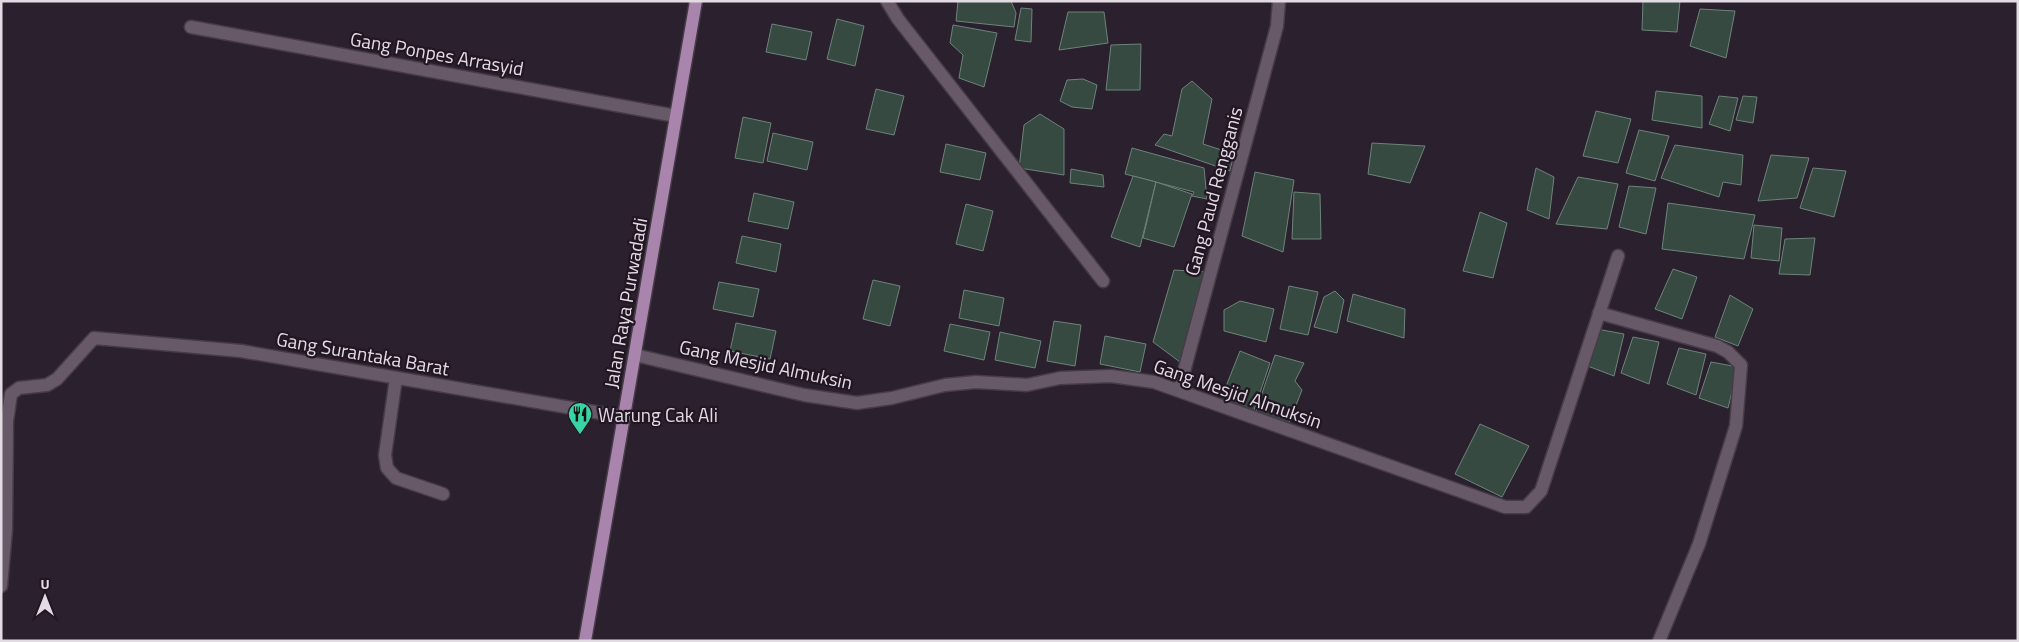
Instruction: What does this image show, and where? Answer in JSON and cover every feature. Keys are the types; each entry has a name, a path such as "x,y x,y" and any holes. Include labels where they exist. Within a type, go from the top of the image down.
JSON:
{"main road":[{"name":"Jalan Raya Purwadadi","path":"585,641 696,1"}],"street":[{"path":"887,1 898,19 1103,280"},
{"name":"Gang Paud Rengganis","path":"1179,390 1277,26 1279,1"},
{"name":"Gang Ponpes Arrasyid","path":"191,27 676,116"},
{"name":"Gang Mesjid Almuksin","path":"635,355 804,395 857,403 976,382 1027,385 1068,378 1111,376 1154,382 1505,507 1526,507 1541,491 1618,256"},
{"path":"1599,313 1717,346 1728,352 1741,365 1736,426 1699,544 1659,641"},
{"name":"Gang Surantaka Barat","path":"4,528 7,421 11,394 19,388 47,385 57,380 94,338 241,351 624,417"},
{"path":"396,378 385,455 387,468 396,478 443,494"},
{"path":"1,586 4,528"}],"building":[{"path":"958,1 1011,1 1016,13 1014,27 956,21"},
{"path":"1643,1 1680,1 1677,32 1642,30"},
{"path":"1021,8 1032,9 1031,42 1015,40"},
{"path":"1700,9 1735,11 1726,58 1690,46"},
{"path":"1068,12 1104,12 1108,43 1059,50"},
{"path":"837,19 864,26 855,66 827,59"},
{"path":"772,24 812,32 806,60 766,52"},
{"path":"953,25 997,33 984,87 959,78 963,55 950,43"},
{"path":"1141,44 1140,90 1106,90 1111,45"},
{"path":"1083,79 1097,85 1092,109 1072,107 1060,101 1067,80"},
{"path":"1192,81 1212,99 1203,144 1234,154 1230,171 1155,145 1164,134 1172,136 1182,89"},
{"path":"876,89 904,96 894,135 866,129"},
{"path":"1656,91 1702,96 1702,128 1652,120"},
{"path":"1719,96 1738,98 1730,131 1709,124"},
{"path":"1743,96 1757,97 1753,123 1736,120"},
{"path":"1596,111 1631,119 1618,163 1583,156"},
{"path":"1040,114 1064,129 1064,175 1019,168 1024,125"},
{"path":"743,117 771,123 763,163 735,158"},
{"path":"1639,130 1669,136 1655,181 1626,173"},
{"path":"773,133 813,142 807,170 767,161"},
{"path":"1372,143 1425,146 1410,183 1368,174"},
{"path":"946,144 986,153 980,180 940,172"},
{"path":"1675,145 1743,155 1741,185 1723,182 1719,197 1661,178"},
{"path":"1132,148 1204,168 1207,199 1192,196 1194,192 1125,174"},
{"path":"1771,155 1809,158 1797,198 1758,201"},
{"path":"1536,168 1554,177 1549,219 1527,210"},
{"path":"1813,168 1846,171 1834,217 1800,208"},
{"path":"1071,169 1103,175 1104,187 1070,183"},
{"path":"1255,172 1294,180 1283,252 1242,236"},
{"path":"1133,176 1156,182 1140,247 1111,237"},
{"path":"1578,177 1618,184 1607,229 1556,224"},
{"path":"1156,182 1192,194 1174,247 1143,238"},
{"path":"1629,186 1656,188 1646,234 1619,227"},
{"path":"1294,192 1320,194 1321,239 1292,239"},
{"path":"754,193 794,202 788,229 748,221"},
{"path":"1668,203 1755,215 1744,259 1662,249"},
{"path":"966,204 993,211 983,251 956,244"},
{"path":"1480,212 1507,223 1493,278 1463,271"},
{"path":"1754,225 1782,228 1779,261 1751,258"},
{"path":"742,236 781,244 776,272 736,263"},
{"path":"1815,238 1810,275 1779,274 1785,239"},
{"path":"1673,269 1697,277 1682,319 1655,309"},
{"path":"1174,270 1207,272 1180,362 1153,342"},
{"path":"873,280 900,286 890,326 863,319"},
{"path":"719,282 759,289 753,317 713,309"},
{"path":"1289,286 1318,292 1308,335 1280,329"},
{"path":"964,290 1004,298 999,326 959,318"},
{"path":"1335,291 1344,300 1337,333 1314,327 1324,297"},
{"path":"1353,294 1405,309 1404,338 1347,321"},
{"path":"1730,295 1753,309 1738,346 1715,337"},
{"path":"1240,301 1274,309 1266,342 1224,331 1224,310"},
{"path":"1054,321 1081,325 1075,366 1047,361"},
{"path":"736,323 776,331 770,359 730,351"},
{"path":"950,324 990,332 984,360 944,351"},
{"path":"1597,329 1624,334 1614,376 1585,365"},
{"path":"1000,332 1041,341 1035,368 995,360"},
{"path":"1105,336 1146,344 1140,372 1100,364"},
{"path":"1633,337 1659,342 1649,384 1621,373"},
{"path":"1679,348 1706,354 1696,395 1667,384"},
{"path":"1240,351 1270,363 1253,413 1221,399"},
{"path":"1275,355 1304,363 1295,381 1302,390 1287,428 1255,414"},
{"path":"1711,362 1738,367 1728,408 1699,398"},
{"path":"1480,424 1529,446 1502,497 1455,474"}],"place":[{"name":"Warung Cak Ali","path":"580,435"}]}
